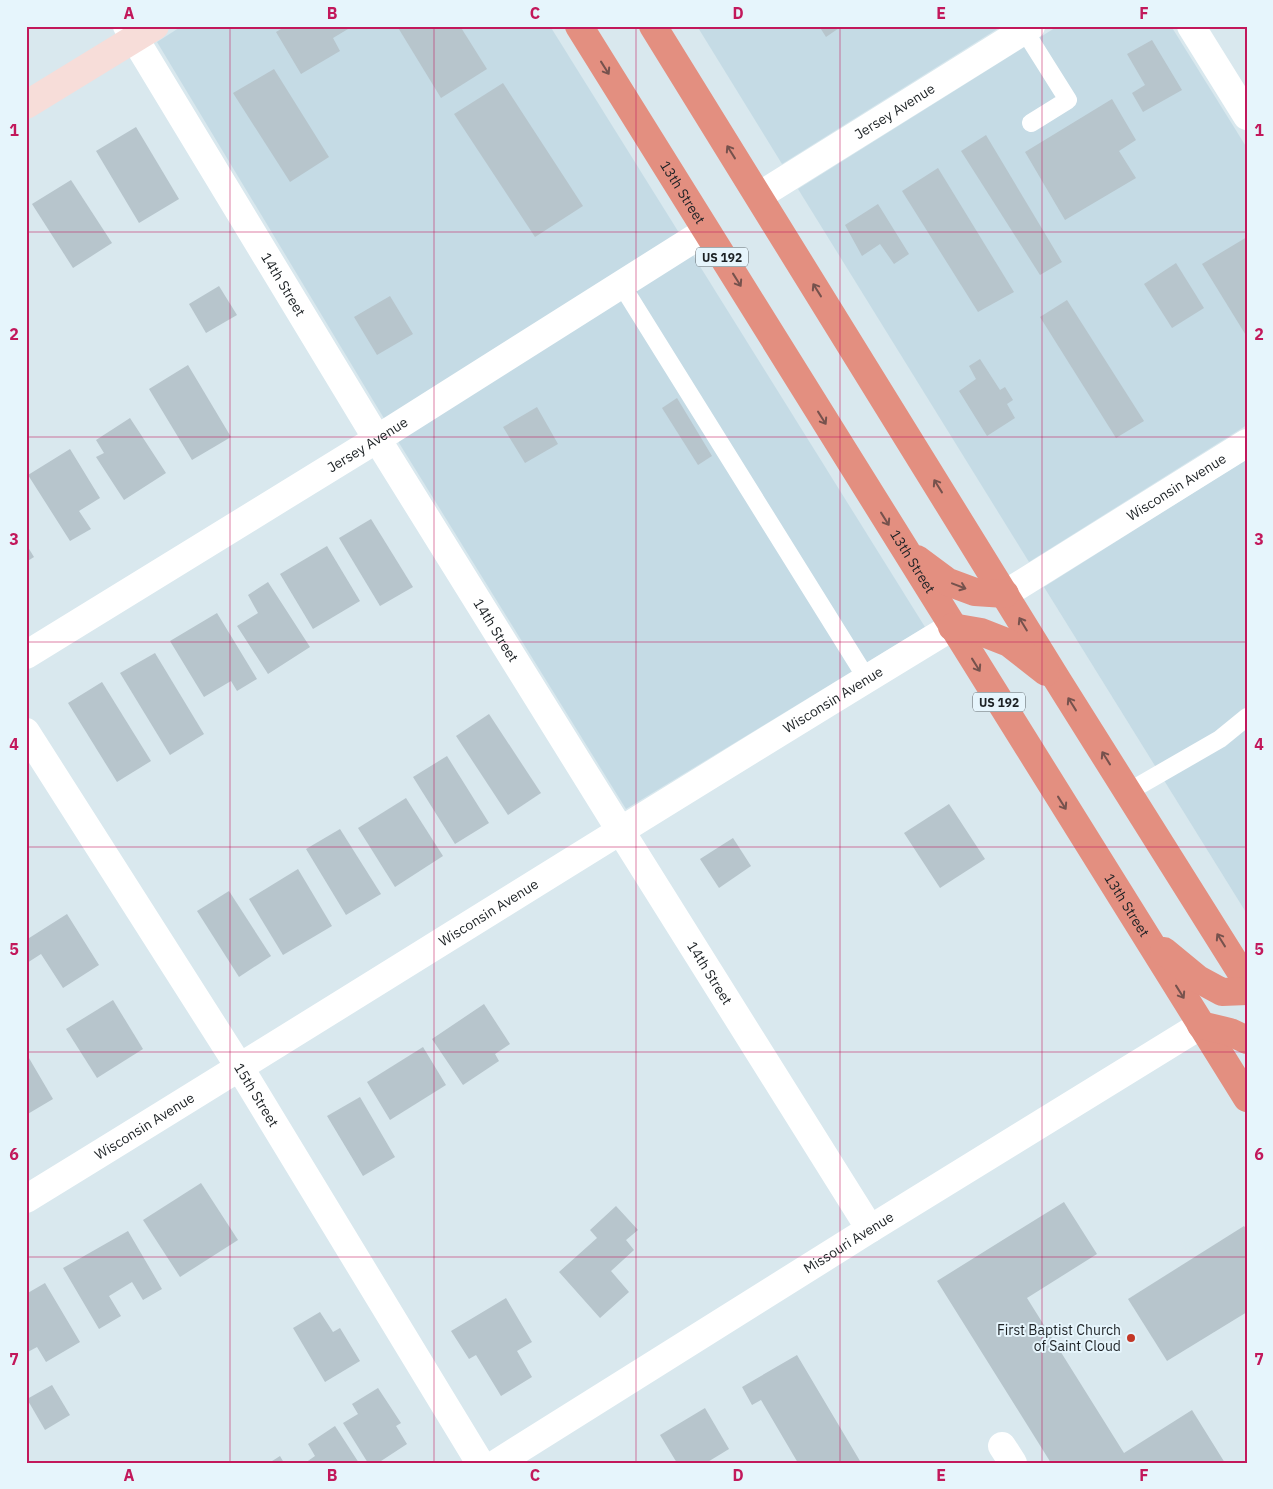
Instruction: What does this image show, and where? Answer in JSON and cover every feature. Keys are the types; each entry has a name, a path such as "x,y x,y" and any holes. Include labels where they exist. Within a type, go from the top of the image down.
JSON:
{"highway":[{"name":"13th Street","path":"579,26 1247,1098"},
{"path":"653,26 1058,681 1247,982"},
{"path":"904,549 948,582 974,592 1005,594"},
{"path":"952,627 981,632 1009,644 1058,681"},
{"path":"1145,936 1198,979 1222,992 1247,991"},
{"path":"1201,1025 1230,1032 1247,1040"}],"main road":[{"path":"26,105 139,31"}],"street":[{"path":"1191,26 1247,116"},
{"name":"Jersey Avenue","path":"759,196 1028,28"},
{"name":"14th Street","path":"139,31 377,439 870,1229"},
{"name":"Jersey Avenue","path":"26,655 377,439 706,231"},
{"name":"Wisconsin Avenue","path":"1005,594 1247,443"},
{"name":"Wisconsin Avenue","path":"26,1199 240,1068 620,830 952,627"},
{"name":"15th Street","path":"26,732 240,1068 480,1463"},
{"name":"Missouri Avenue","path":"498,1463 870,1229 1201,1025"}],"lane":[{"path":"1028,28 1068,100 1031,123"},
{"path":"622,284 867,679"},
{"path":"1128,792 1220,739 1247,717"}],"shaded area":[{"path":"182,26 550,26 925,627 626,809 391,430 157,42"},
{"path":"697,26 1002,26 782,164"},
{"path":"1058,26 1171,26 1247,148 1247,425 1029,562 798,189"},
{"path":"1247,459 1247,914 1044,587"}],"building":[{"path":"286,26 353,26 333,38 340,51 301,74 276,32"},
{"path":"397,26 460,26 487,69 441,98"},
{"path":"819,26 842,26 826,37"},
{"path":"1152,40 1182,90 1143,112 1132,93 1145,85 1127,54"},
{"path":"274,69 329,157 290,182 233,93"},
{"path":"503,83 583,206 535,237 454,114"},
{"path":"1112,99 1136,140 1119,151 1136,178 1065,220 1025,152"},
{"path":"136,127 179,199 139,223 96,151"},
{"path":"986,135 1062,262 1040,275 961,151"},
{"path":"938,168 1014,292 978,312 902,191"},
{"path":"71,180 112,243 73,268 32,204"},
{"path":"878,204 909,254 894,264 880,244 862,256 845,225"},
{"path":"1247,237 1247,337 1202,264"},
{"path":"1176,263 1204,308 1172,328 1144,284"},
{"path":"219,286 237,315 206,333 189,304"},
{"path":"390,296 413,334 377,355 354,317"},
{"path":"1067,300 1144,421 1116,438 1040,317"},
{"path":"980,359 1000,390 1005,387 1013,400 1007,404 1015,418 987,436 959,391 976,379 969,366"},
{"path":"188,365 231,437 192,460 149,389"},
{"path":"677,398 712,456 698,465 662,408"},
{"path":"537,407 558,444 525,463 503,427"},
{"path":"130,418 166,473 124,500 96,457 104,453 96,440"},
{"path":"70,449 100,498 79,511 91,529 70,541 28,475"},
{"path":"371,519 413,587 380,606 339,538"},
{"path":"26,544 34,557 26,562"},
{"path":"327,546 360,601 313,629 280,574"},
{"path":"268,582 310,647 268,674 237,626 258,613 248,595"},
{"path":"217,613 257,679 237,691 231,681 204,697 170,641"},
{"path":"155,653 204,734 170,755 120,673"},
{"path":"102,682 151,761 117,782 68,703"},
{"path":"489,714 541,793 508,815 456,736"},
{"path":"447,756 489,823 455,844 413,777"},
{"path":"406,798 443,856 395,887 358,828"},
{"path":"949,804 985,859 940,888 904,833"},
{"path":"340,829 381,894 346,915 306,849"},
{"path":"733,838 751,866 719,888 700,859"},
{"path":"298,869 332,926 283,955 249,899"},
{"path":"229,891 271,956 239,977 197,911"},
{"path":"67,914 99,965 63,988 41,954 27,963 26,940"},
{"path":"113,1000 143,1049 97,1078 66,1029"},
{"path":"484,1004 510,1044 495,1054 499,1061 463,1085 432,1039"},
{"path":"423,1047 446,1085 390,1120 367,1082"},
{"path":"26,1053 53,1099 26,1115"},
{"path":"360,1097 395,1157 363,1176 327,1116"},
{"path":"201,1183 238,1240 180,1277 143,1220"},
{"path":"1064,1202 1097,1254 1027,1298 1124,1453 1192,1410 1225,1463 1051,1463 937,1281"},
{"path":"616,1206 638,1230 626,1240 634,1250 611,1271 629,1292 600,1318 559,1272 597,1238 590,1230"},
{"path":"1244,1226 1247,1230 1247,1312 1167,1361 1128,1299"},
{"path":"128,1231 162,1289 143,1300 132,1282 109,1296 121,1316 99,1329 63,1268"},
{"path":"45,1283 80,1342 46,1362 37,1347 26,1353 26,1294"},
{"path":"506,1298 532,1342 517,1351 532,1377 501,1396 476,1355 469,1359 451,1331"},
{"path":"320,1312 333,1332 340,1328 360,1361 325,1382 293,1328"},
{"path":"797,1355 860,1461 857,1463 798,1463 761,1400 752,1405 742,1387"},
{"path":"52,1385 70,1415 45,1430 27,1399"},
{"path":"378,1388 401,1423 396,1426 407,1444 378,1463 368,1463 343,1423 358,1414 352,1404"},
{"path":"705,1408 729,1449 706,1463 677,1463 660,1435"},
{"path":"335,1426 359,1463 305,1463 315,1456 308,1444"},
{"path":"280,1456 284,1463 269,1463"}],"place":[{"name":"First Baptist Church of Saint Cloud","path":"1131,1338"}]}
